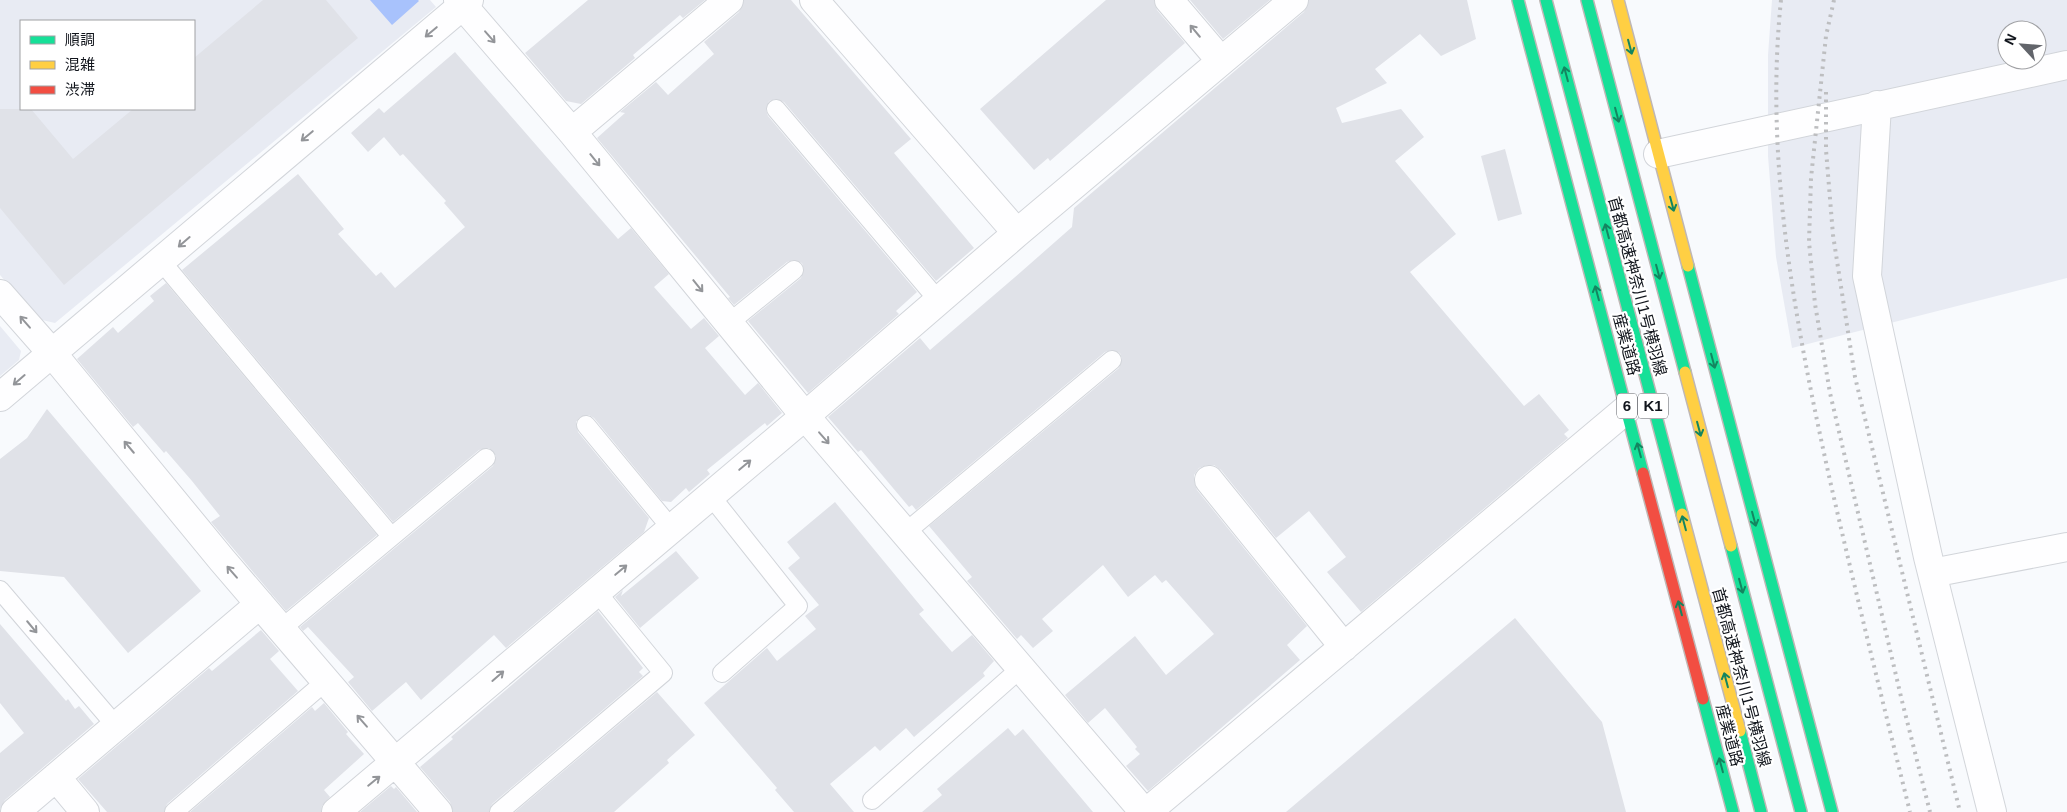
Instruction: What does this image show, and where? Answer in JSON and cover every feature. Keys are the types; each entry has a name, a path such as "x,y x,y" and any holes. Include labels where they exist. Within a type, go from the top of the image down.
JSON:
{"main road":[{"name":"産業道路","path":"1518,0 1628,408 1733,812"},
{"name":"首都高速神奈川1号横羽線","path":"1546,0 1760,812"},
{"name":"首都高速神奈川1号横羽線","path":"1587,0 1801,812"},
{"path":"1618,0 1832,812"}],"street":[{"path":"572,132 729,0"},
{"path":"814,0 1017,232"},
{"path":"1169,0 1221,62"},
{"path":"336,812 805,416 1017,232 1294,0"},
{"path":"0,396 161,261 463,2 805,416 1146,812 1628,408"},
{"path":"1658,154 1877,105 2067,66"},
{"path":"1877,105 1867,276 1932,573 1992,812"},
{"path":"0,294 51,352 281,629 438,812"},
{"path":"1209,480 1344,646"},
{"path":"1932,573 2067,547"},
{"path":"15,812 260,604"},
{"path":"56,776 85,812"}],"lane":[{"path":"776,109 938,300"},
{"path":"161,261 391,536"},
{"path":"729,323 794,270"},
{"path":"906,532 1112,360"},
{"path":"586,425 671,528"},
{"path":"281,629 486,458"},
{"path":"710,495 798,606 722,673"},
{"path":"0,590 116,726"},
{"path":"499,812 664,673 596,591"},
{"path":"872,800 1021,668"},
{"path":"174,812 326,681"}],"shaded area":[{"path":"0,0 430,0 436,7 55,323 38,319 0,275"},
{"path":"1772,0 2067,0 2067,278 1792,348 1776,257 1768,156 1768,55"},
{"path":"0,326 21,351 19,360 0,376"}],"water":[{"path":"370,0 418,0 419,1 392,25"}],"building":[{"path":"263,0 326,0 358,38 64,285 0,208 0,109 32,110 73,159 132,110 195,110 195,57"},
{"path":"588,0 705,0 683,18 680,15 633,55 635,58 581,104 566,101 525,53"},
{"path":"744,0 791,0 911,139 894,153 974,248 936,281 784,102 775,99 769,101 766,110 768,116 917,292 896,311 899,314 808,393 748,321 801,278 804,269 802,263 793,260 787,262 734,305 728,298 730,297 597,138 625,113 620,112 656,82 668,95 714,54 704,42 739,12"},
{"path":"1106,0 1154,0 1157,10 1185,43 1050,161 1048,158 1034,170 980,109"},
{"path":"1190,0 1270,0 1223,39"},
{"path":"1309,0 1467,0 1476,39 1441,56 1420,34 1375,69 1387,83 1336,108 1342,123 1401,109 1424,137 1395,161 1456,234 1410,272 1524,406 1539,394 1569,430 1564,434 1568,438 1361,612 1327,572 1346,557 1309,511 1276,538 1221,470 1214,465 1199,468 1194,475 1197,490 1307,626 1287,645 1300,660 1148,791 1126,766 1140,754 1135,749 1137,747 1105,708 1088,723 1065,695 1135,636 1166,675 1214,634 1166,580 1162,583 1155,575 1128,597 1103,565 1042,619 1053,631 1033,648 1021,635 1017,639 967,581 972,577 929,526 1119,368 1122,359 1120,353 1111,350 1105,352 916,510 912,505 909,507 861,450 858,452 828,417 920,338 930,350 1022,271 1072,227 1074,208 1304,12"},
{"path":"455,52 618,239 631,228 669,274 654,287 691,329 704,318 719,336 705,348 745,395 758,383 782,413 767,426 765,423 707,470 710,474 689,492 686,488 671,502 662,501 594,418 589,415 580,417 576,422 578,432 649,518 644,532 506,648 494,635 421,700 406,682 372,711 348,682 354,677 308,627 303,631 300,627 493,466 496,456 489,448 479,450 393,522 182,270 298,174 344,229 338,234 376,276 381,272 395,288 465,227 444,203 446,201 403,154 400,156 384,137 368,152 351,133 379,108 384,113"},
{"path":"1505,149 1522,214 1498,221 1481,156"},
{"path":"166,283 377,535 286,611 211,522 220,516 192,481 138,423 133,427 77,359 113,327 118,333 154,301 150,296"},
{"path":"47,409 201,591 128,653 64,577 0,571 0,459 27,438"},
{"path":"835,502 924,610 919,614 952,652 972,635 994,661 983,673 985,676 914,737 906,728 880,751 875,746 830,784 854,812 794,812 775,790 777,788 704,703 767,648 777,661 816,629 805,616 819,605 788,568 800,558 787,542"},
{"path":"676,551 699,578 640,628 615,597 623,590 621,596"},
{"path":"598,611 643,668 639,672 643,676 492,804 489,812 453,812 450,802 420,767 453,739 451,737"},
{"path":"1515,618 1602,722 1626,812 1286,812"},
{"path":"0,624 66,701 68,699 75,709 79,706 94,724 5,800 0,809 0,753 24,733 0,703"},
{"path":"261,630 279,651 270,659 298,691 167,804 164,812 107,812 78,779 209,668 212,671"},
{"path":"657,692 695,735 667,760 669,763 614,812 515,812"},
{"path":"324,703 348,732 346,734 364,754 324,790 330,797 322,806 321,812 190,812 312,707 315,711"},
{"path":"1008,728 1015,736 1023,729 1093,812 922,812 942,795 937,789"},
{"path":"391,786 394,789 396,787 417,812 360,812"}],"railway":[{"path":"1781,0 1777,61 1777,122 1780,183 1795,305 1831,485 1910,812"},
{"path":"1834,0 1826,36 1811,178 1809,242 1815,304 1830,393 1930,812"},
{"path":"1826,92 1826,150 1833,235 1855,377 1960,812"}],"traffic: fast":[{"path":"1518,0 1643,473"},
{"path":"1546,0 1682,514"},
{"path":"1587,0 1685,372"},
{"path":"1688,266 1832,812"},
{"path":"1731,546 1801,812"},
{"path":"1703,699 1733,812"},
{"path":"1740,731 1761,812"}],"traffic: slow":[{"path":"1618,0 1688,266"},
{"path":"1685,372 1731,546"},
{"path":"1682,514 1740,731"}],"traffic: jam":[{"path":"1643,473 1703,699"}]}
